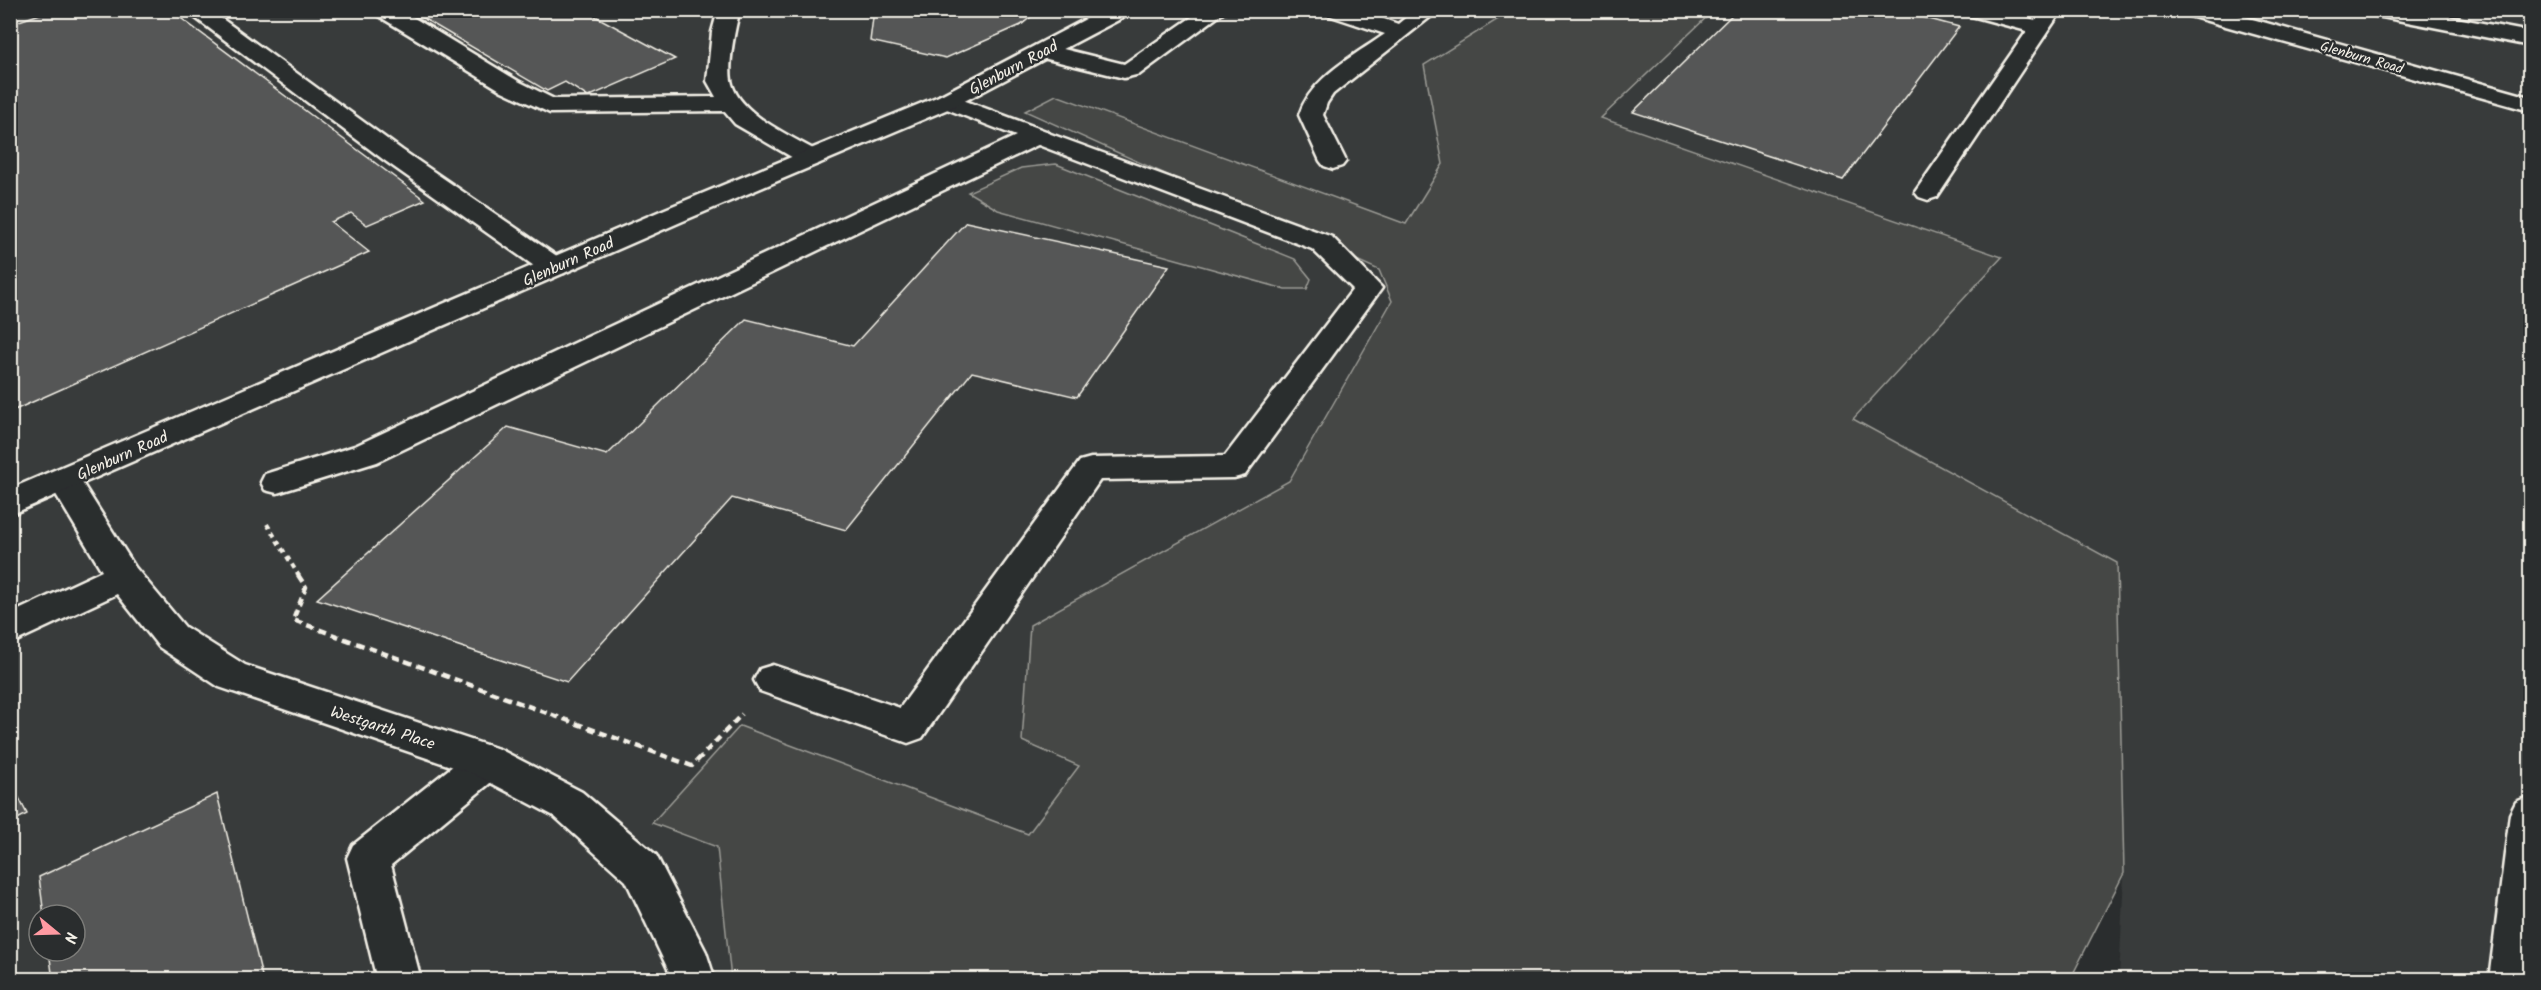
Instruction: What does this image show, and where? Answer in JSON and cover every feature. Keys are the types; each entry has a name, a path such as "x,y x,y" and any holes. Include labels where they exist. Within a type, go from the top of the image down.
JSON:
{"street":[{"path":"195,10 393,155 554,267"},
{"path":"385,10 510,86 550,106 731,104"},
{"path":"729,10 723,32 719,81 731,104 744,119 812,158"},
{"name":"Glenburn Road","path":"10,503 554,267 947,101 1120,10"},
{"path":"1042,51 1124,71 1132,69 1217,10"},
{"path":"1336,10 1401,32"},
{"path":"1333,161 1311,115 1315,102 1325,89 1430,10"},
{"path":"1928,192 2046,19 1976,10"},
{"name":"Glenburn Road","path":"2194,10 2530,104"},
{"path":"2377,10 2530,39"},
{"path":"773,680 908,727 1091,469 1234,466 1368,288 1322,243 947,101"},
{"path":"277,482 366,454 1037,136"},
{"name":"Westgarth Place","path":"64,481 123,576 172,637 232,676 487,762 568,804 640,868 690,967 693,980"},
{"path":"10,630 123,576"},
{"path":"399,980 368,858 487,762"},
{"path":"2511,980 2530,822"}],"path":[{"path":"277,482 256,506 306,587 292,620 692,766 773,680"}],"shaded area":[{"path":"10,11 1511,11 1424,65 1443,164 1407,224 1056,95 1025,112 1380,270 1392,301 1289,481 1030,625 1080,766 1028,834 740,726 652,822 717,847 731,980 11,979"},
{"path":"1511,11 1713,11 1601,118 2002,257 1853,419 2117,563 2124,873 2073,974 2073,979 731,979 717,847 652,823 740,726 1028,834 1079,766 1022,741 1030,625 1289,481 1392,301 1379,270 1025,111 1056,95 1406,224 1443,164 1424,65"},
{"path":"1713,11 2530,11 2530,979 2119,979 2124,873 2117,564 1807,422 1600,118"},
{"path":"1056,164 1295,259 1311,279 1307,289 1285,289 998,210 968,192 1021,168"}],"building":[{"path":"52,10 170,10 425,200 367,225 351,213 331,222 369,252 10,412 10,24"},
{"path":"409,10 584,10 675,59 588,97 565,82 547,91"},
{"path":"874,10 1039,10 1021,25 946,58 870,41"},
{"path":"1737,10 1896,10 1959,27 1843,180 1633,112"},
{"path":"966,222 1169,266 1077,397 972,372 846,530 732,498 567,682 317,599 508,427 607,455 746,319 853,346"},
{"path":"10,780 27,814 10,823"},
{"path":"217,794 263,980 53,980 51,963 87,963 87,903 42,903 39,877"}]}
